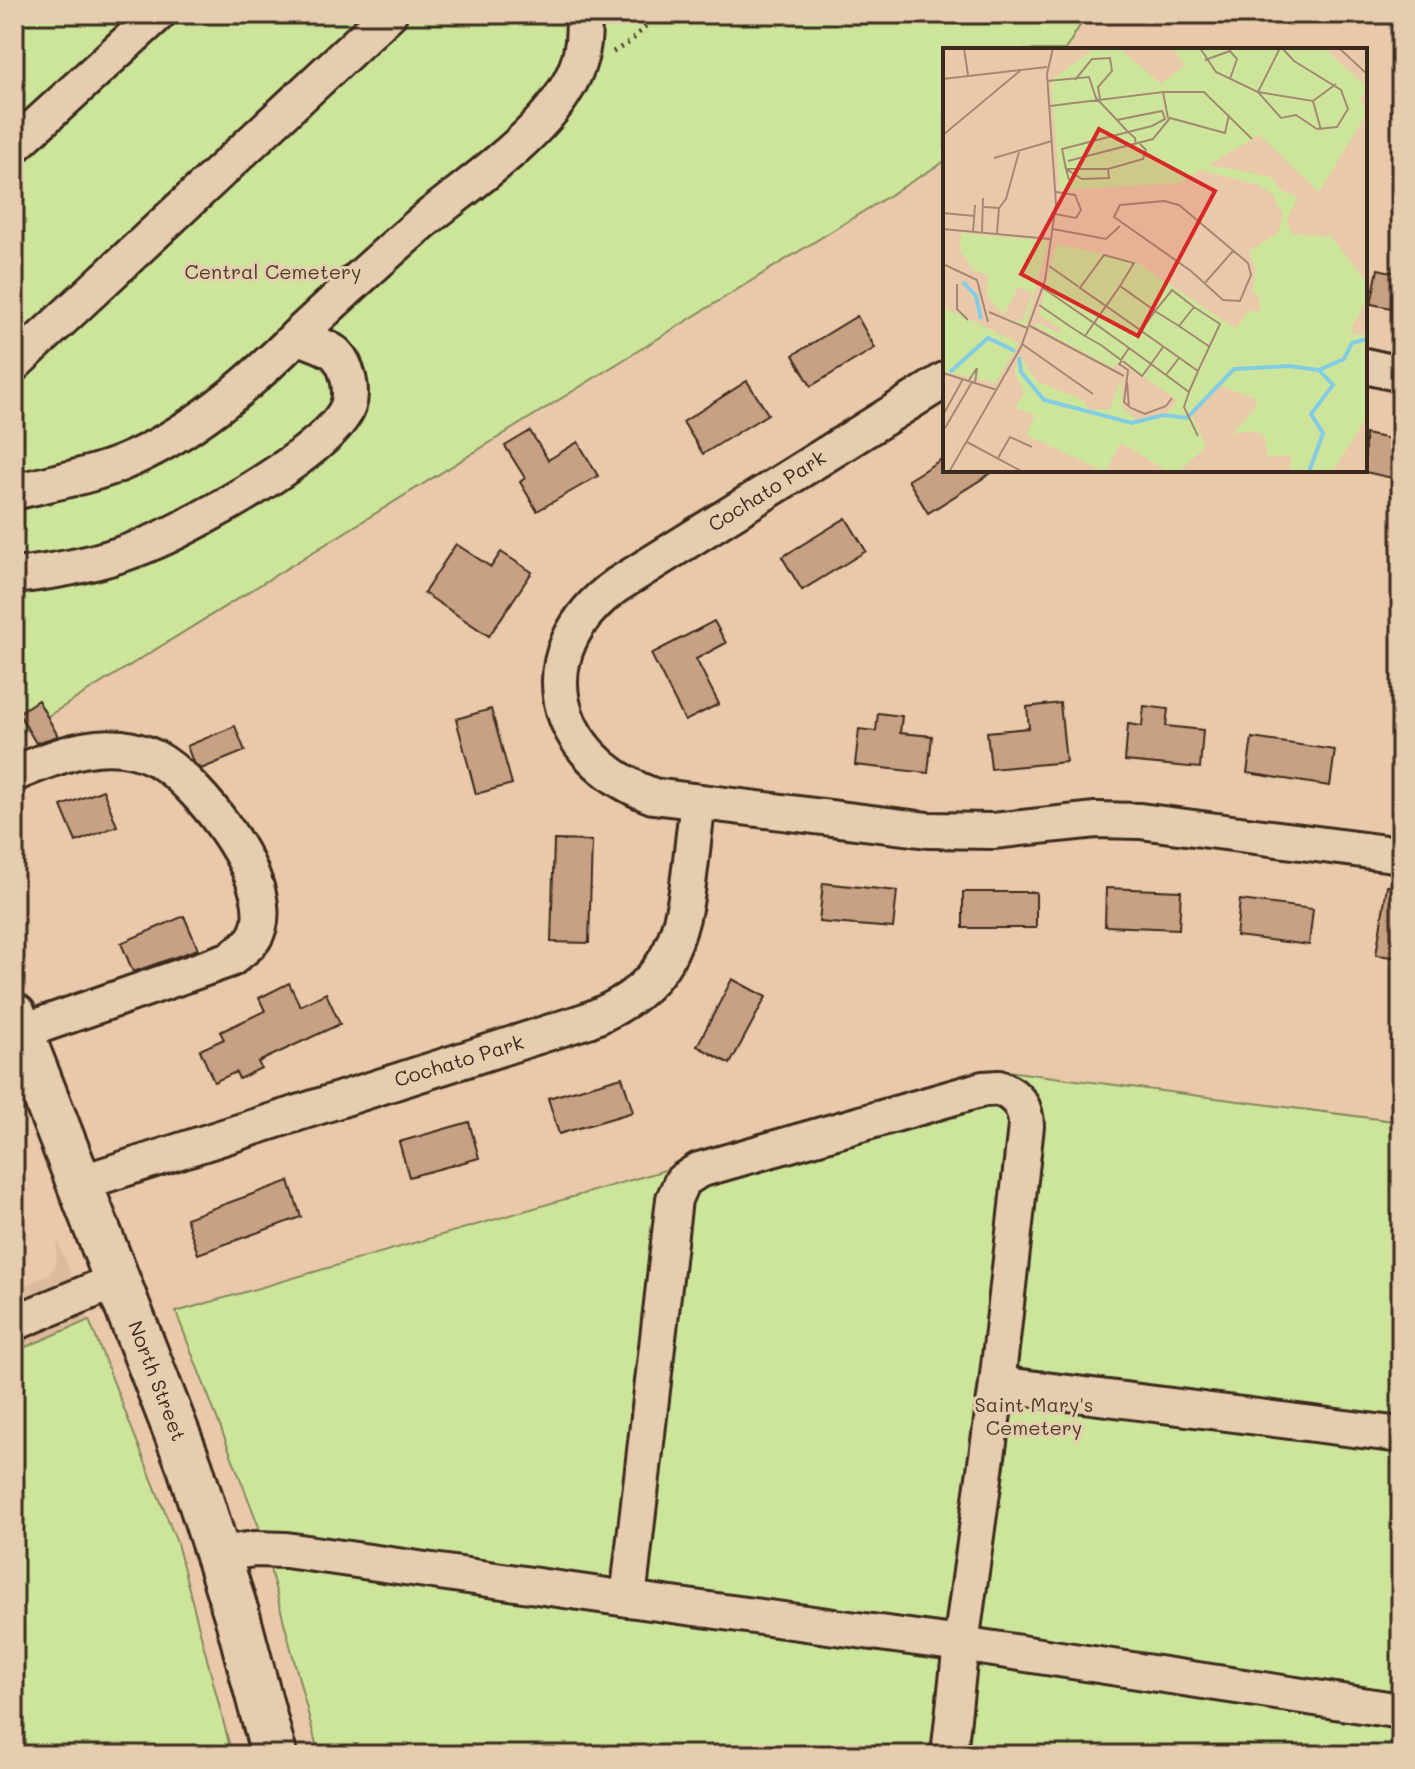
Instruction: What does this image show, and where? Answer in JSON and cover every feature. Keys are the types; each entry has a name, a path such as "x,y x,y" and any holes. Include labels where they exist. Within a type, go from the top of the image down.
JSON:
{"main road":[{"name":"North Street","path":"17,1024 186,1455 219,1554 274,1755"}],"street":[{"path":"14,146 158,14"},
{"path":"14,364 389,14"},
{"path":"14,492 122,463 183,429 248,385 384,254 537,125 562,96 579,65 586,39 583,14"},
{"path":"14,576 95,562 155,542 254,488 329,431 348,405 350,386 345,370 336,354 297,336"},
{"path":"1367,366 1401,374"},
{"name":"Cochato Park","path":"943,381 617,585 602,596 577,624 562,663 559,695 579,744 605,771 636,790 698,803 896,828 959,832 1117,819 1401,855"},
{"path":"14,774 82,747 117,749 153,757 195,787 243,854 260,902 254,938 231,959 17,1024"},
{"name":"Cochato Park","path":"80,1183 588,1020 626,1003 655,978 674,946 698,803"},
{"path":"628,1599 674,1199 682,1181 693,1172 983,1089 999,1088 1014,1096 1026,1120 997,1384 949,1755"},
{"path":"14,1323 118,1280"},
{"path":"997,1384 1401,1435"},
{"path":"219,1554 255,1549 286,1550 961,1644 1401,1711"}],"path":[{"path":"579,65 596,61 630,42 657,14"}],"shaded area":[{"path":"57,1239 89,1320 14,1352 14,1291 49,1274 56,1263"}],"green space":[{"name":"Central Cemetery","path":"14,14 1087,14 1066,48 943,48 943,162 14,737"},
{"name":"Saint Mary's Cemetery","path":"1007,1071 1401,1122 1401,1755 319,1755 259,1527 176,1312"},
{"path":"89,1320 177,1543 232,1755 14,1755 14,1352"}],"building":[{"path":"1378,269 1401,274 1401,310 1371,304"},
{"path":"857,316 875,348 811,386 793,355"},
{"path":"747,381 768,414 703,454 683,422"},
{"path":"530,431 548,460 578,442 598,476 537,511 520,482 525,478 505,446"},
{"path":"1367,434 1401,441 1401,480 1365,472"},
{"path":"943,458 943,472 993,472 928,513 908,480"},
{"path":"846,518 866,551 802,590 782,557"},
{"path":"456,544 491,567 501,552 532,572 489,636 424,593"},
{"path":"714,621 726,643 696,659 719,704 685,721 651,654"},
{"path":"38,700 58,736 36,743 18,713"},
{"path":"1060,703 1066,762 991,769 987,732 1029,728 1027,707"},
{"path":"1144,706 1168,709 1166,726 1203,730 1200,768 1125,761 1128,724 1142,726"},
{"path":"491,709 512,784 476,794 456,719"},
{"path":"878,713 902,716 900,733 932,736 928,773 855,765 859,729 876,731"},
{"path":"235,726 245,751 201,769 193,762 187,746"},
{"path":"1252,738 1335,750 1330,786 1247,773"},
{"path":"103,790 117,826 76,842 61,806"},
{"path":"554,840 592,841 589,943 551,942"},
{"path":"823,883 897,891 893,928 819,922"},
{"path":"1387,886 1401,887 1401,958 1376,955"},
{"path":"1106,888 1181,891 1179,929 1105,926"},
{"path":"963,892 1036,892 1036,928 963,928"},
{"path":"1240,900 1313,909 1309,945 1236,936"},
{"path":"184,916 198,949 133,972 121,943"},
{"path":"732,979 766,997 730,1064 697,1046"},
{"path":"289,983 300,1006 326,993 340,1024 258,1062 261,1068 239,1079 236,1072 214,1082 200,1050 224,1039 220,1032 265,1011 259,998"},
{"path":"622,1077 633,1112 559,1134 548,1098"},
{"path":"469,1122 479,1158 409,1177 399,1142"},
{"path":"289,1181 301,1217 198,1254 186,1218"}]}
